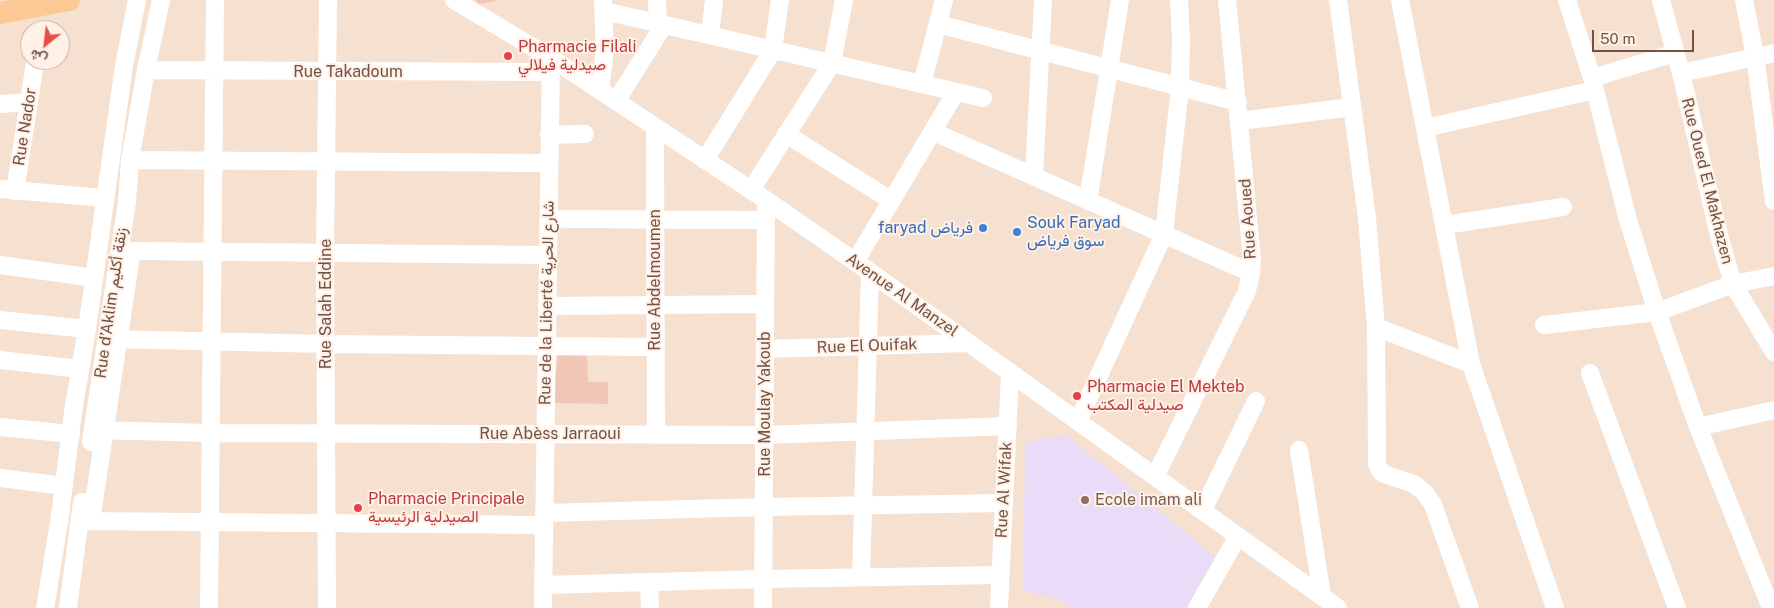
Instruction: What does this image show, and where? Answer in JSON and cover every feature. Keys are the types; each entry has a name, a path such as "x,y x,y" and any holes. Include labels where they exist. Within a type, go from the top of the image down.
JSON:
{"main road":[{"path":"0,13 69,0"}],"street":[{"name":"Rue d’Aklim زنقة أكليم","path":"45,608 60,516 80,368 88,329 124,66 137,0"},
{"name":"Rue d’Aklim زنقة أكليم","path":"68,608 86,521 113,339 130,160 161,0"},
{"path":"209,608 215,0"},
{"name":"Rue Salah Eddine","path":"327,608 326,253 328,0"},
{"name":"Avenue Al Manzel","path":"454,0 550,65 600,90 766,200 870,272 1338,608"},
{"path":"616,101 661,24 658,0"},
{"path":"710,36 714,0"},
{"path":"705,160 773,50 780,0"},
{"path":"751,190 832,64 844,0"},
{"path":"922,84 944,0"},
{"path":"1034,176 1043,0"},
{"path":"1088,201 1120,0"},
{"path":"1078,421 1164,234 1180,87 1181,39 1179,0"},
{"name":"Rue Aoued","path":"1155,477 1247,290 1251,273 1252,259 1240,121 1227,0"},
{"path":"1338,0 1367,218 1376,327 1377,464 1380,471 1384,474 1414,484 1429,499 1470,608"},
{"path":"1400,0 1471,364 1556,608"},
{"path":"1567,0 1594,84 1628,220 1658,312 1698,427 1771,608"},
{"name":"Rue Oued El Makhazen","path":"1661,0 1681,72 1718,230 1733,284 1772,345"},
{"path":"1744,0 1755,56 1774,201"},
{"path":"600,90 605,51 604,6 661,24 710,36 983,98"},
{"path":"938,24 1238,102"},
{"path":"1425,128 1594,84 1675,53"},
{"path":"1681,72 1774,53"},
{"name":"Rue Takadoum","path":"146,70 328,72 550,65"},
{"name":"Rue de la Liberté شارع الحرية","path":"543,608 550,65"},
{"name":"Rue Nador","path":"7,190 29,102 34,70"},
{"path":"855,262 934,132 956,92"},
{"path":"0,104 29,102"},
{"path":"1240,121 1352,107"},
{"name":"Rue Abdelmoumen","path":"655,127 656,434"},
{"path":"934,132 1251,273"},
{"path":"549,135 585,134"},
{"path":"786,134 892,201"},
{"path":"130,160 327,163 549,163"},
{"path":"7,190 105,198"},
{"name":"Rue Moulay Yakoub","path":"763,608 766,200"},
{"path":"1445,225 1563,207"},
{"path":"548,218 766,220"},
{"path":"548,255 134,251 131,256 113,339 326,344 656,347"},
{"path":"0,265 94,278"},
{"path":"861,577 870,272"},
{"path":"1544,326 1658,312 1733,284 1774,276"},
{"path":"547,306 765,304"},
{"path":"0,320 88,329"},
{"path":"1376,327 1471,364"},
{"name":"Rue El Ouifak","path":"765,349 868,347 968,342"},
{"path":"0,360 80,368"},
{"name":"Rue Al Wifak","path":"999,608 1010,372"},
{"path":"1590,372 1677,608"},
{"path":"1203,510 1256,401"},
{"path":"1698,427 1774,410"},
{"name":"Rue Abèss Jarraoui","path":"99,430 211,433 764,435 1008,426"},
{"path":"0,427 71,434"},
{"path":"1299,450 1322,596"},
{"path":"0,478 64,486"},
{"path":"86,521 327,523 544,519 764,507 1004,503"},
{"path":"1197,608 1238,536"},
{"path":"544,585 1000,575"},
{"path":"650,582 650,608"}],"shaded area":[{"path":"0,0 1774,0 1774,608 0,608"},
{"name":"Ecole imam ali","path":"1066,435 1215,557 1186,608 1071,608 1058,599 1023,591 1025,442"}],"building":[{"path":"476,0 496,0 496,1 477,4"},
{"path":"558,355 587,356 588,382 608,382 608,404 552,403"}],"place":[{"name":"Pharmacie Filali صيدلية فيلالي","path":"508,56"},
{"name":"faryad فرياض","path":"983,228"},
{"name":"Souk Faryad سوق فرياض","path":"1017,232"},
{"name":"Pharmacie El Mekteb صيدلية المكتب","path":"1077,396"},
{"name":"Ecole imam ali","path":"1085,500"},
{"name":"Pharmacie Principale الصيدلية الرئيسية","path":"358,508"}]}
